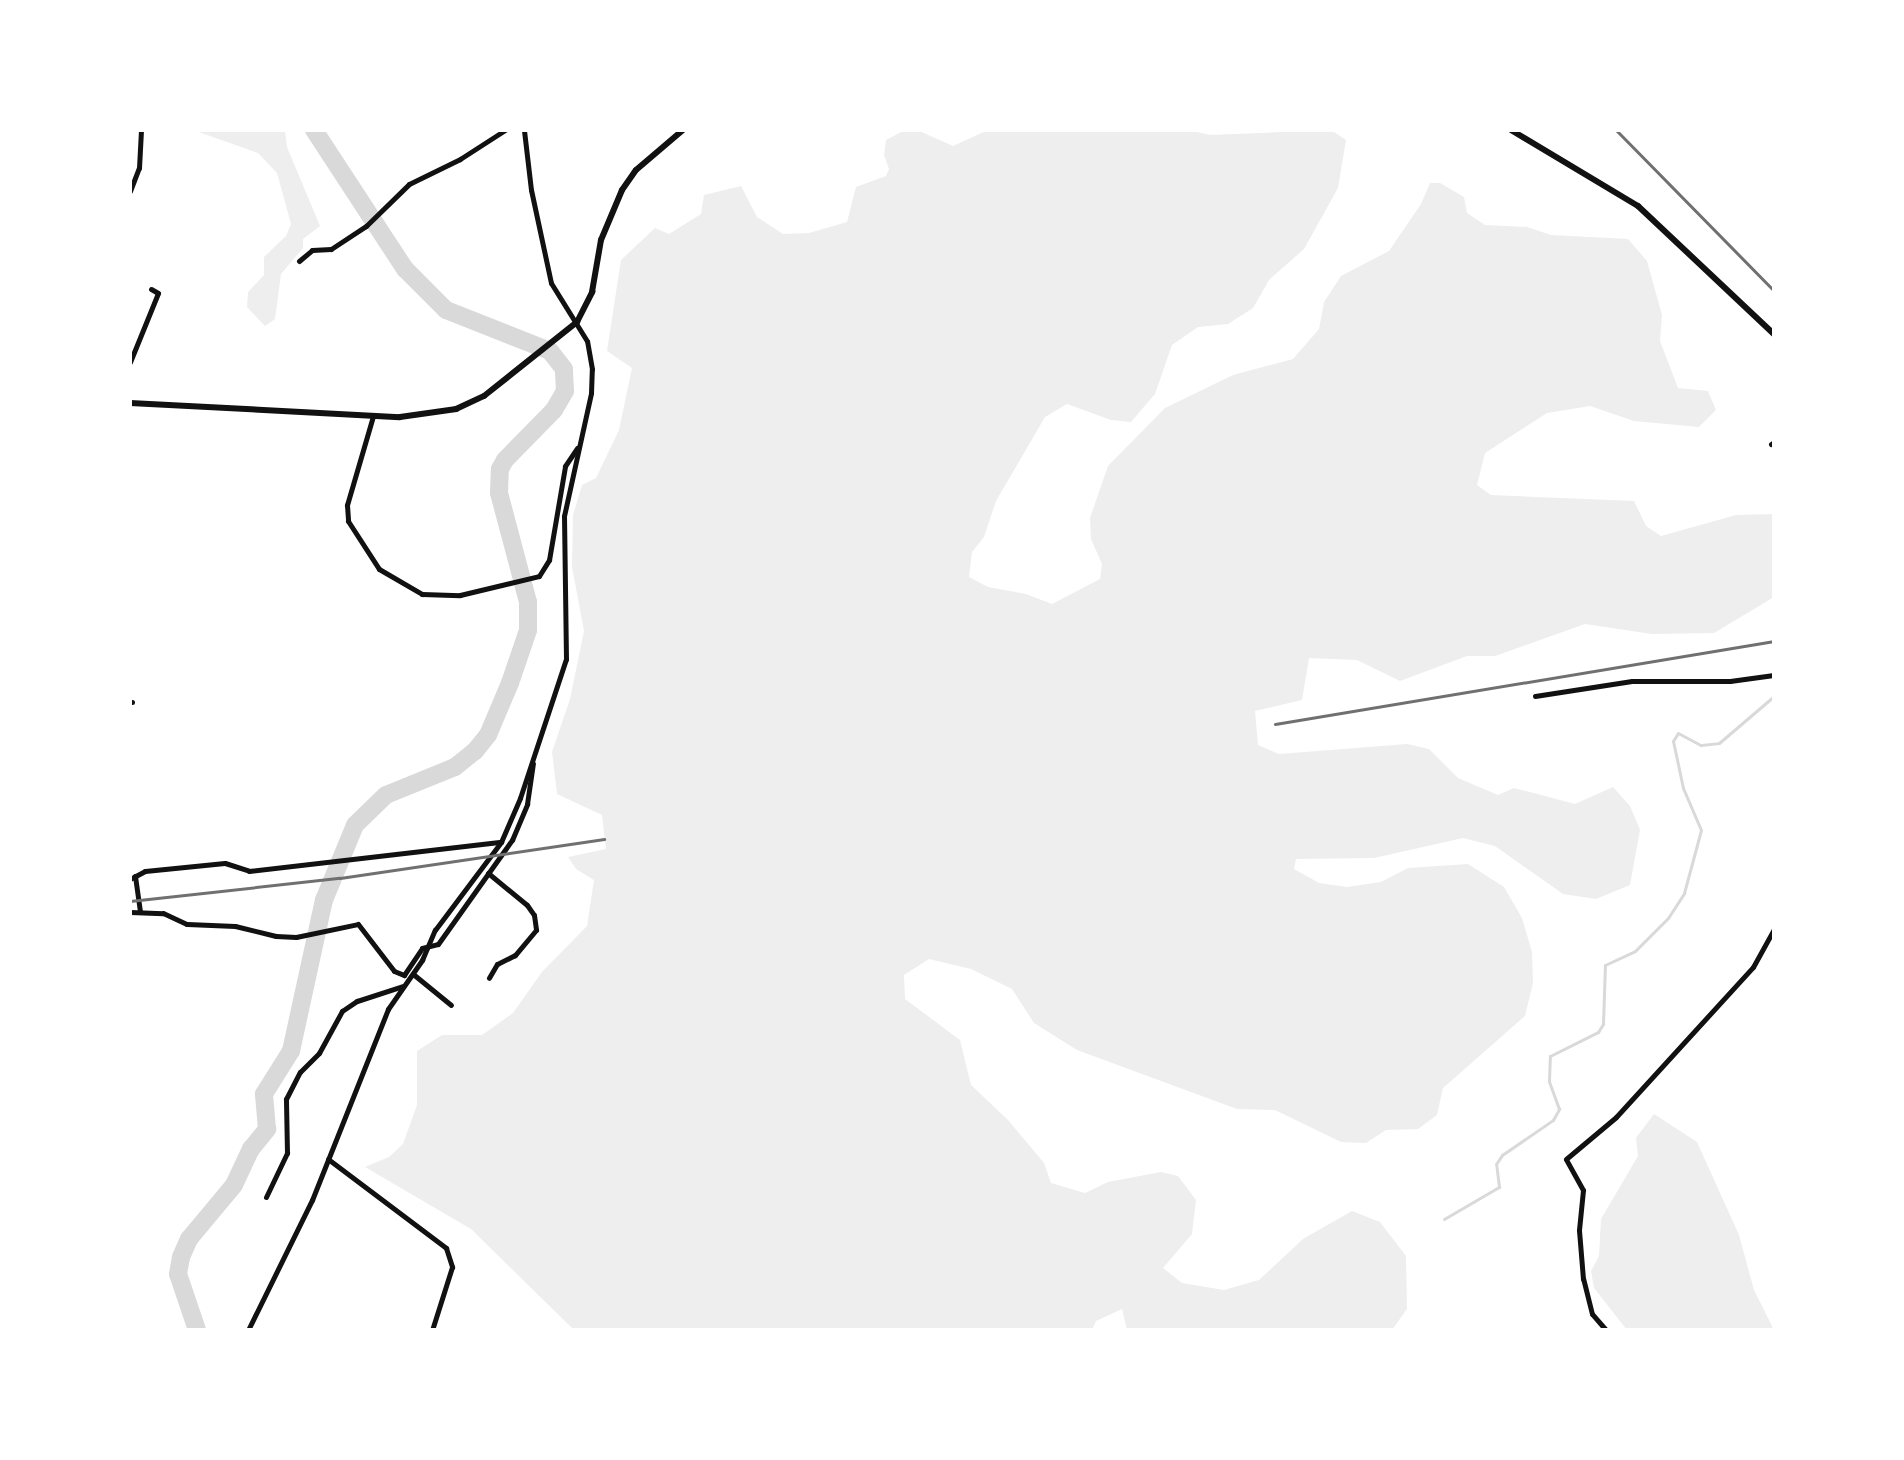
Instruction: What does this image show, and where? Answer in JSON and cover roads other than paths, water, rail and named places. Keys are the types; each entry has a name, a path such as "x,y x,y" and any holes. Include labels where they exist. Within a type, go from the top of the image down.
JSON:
{"street":[{"path":"130,191 139,168 141,130"},
{"path":"299,261 312,250 331,249 366,226 409,184 460,159 505,130"},
{"path":"248,1330 328,1159 388,1009 413,974 435,930 501,842 566,659 564,516 591,393 592,369 590,349 577,322 551,283 531,190 524,130"},
{"path":"130,403 373,416 429,415 456,409 484,396 577,322 592,292 601,240 622,190 636,170 683,130"},
{"path":"1511,130 1638,206 1774,334"},
{"path":"130,362 158,293 151,289"},
{"path":"373,416 347,505 348,521 379,569 422,594 460,595 534,578 549,560 565,466 578,446"},
{"path":"1535,696 1632,681 1730,681 1774,675"},
{"path":"130,912 163,913 187,924 235,926 276,936 358,924 398,974 404,975 422,948 438,944 521,823 533,780 532,760"},
{"path":"140,912 133,878 145,871 225,863 249,871 501,842"},
{"path":"488,873 527,905 534,915 536,930 515,955 497,964 489,978"},
{"path":"1606,1330 1592,1314 1583,1279 1579,1230 1583,1190 1566,1159 1616,1117 1753,967 1774,929"},
{"path":"413,974 451,1005"},
{"path":"266,1197 287,1153 286,1099 300,1072 319,1053 335,1019 357,1001 405,985"},
{"path":"328,1159 446,1248 453,1259 432,1330"}],"waterway":[{"path":"197,1330 178,1274 181,1257 189,1239 234,1185 251,1149 267,1129 264,1094 291,1051 324,900 355,825 386,795 455,767 475,751 488,735 510,683 528,630 528,602 499,493 500,469 554,410 565,391 564,369 550,351 446,310 405,269 314,130"},
{"path":"1444,1219 1499,1187 1496,1164 1502,1155 1553,1120 1559,1109 1549,1081 1550,1056 1598,1032 1603,1024 1605,965 1635,951 1668,918 1684,893 1701,830 1683,788 1673,741 1678,733 1701,745 1719,743 1774,696"}],"railway":[{"path":"1616,130 1774,291"},
{"path":"1275,724 1774,641"},
{"path":"130,901 340,878 604,839"}]}
